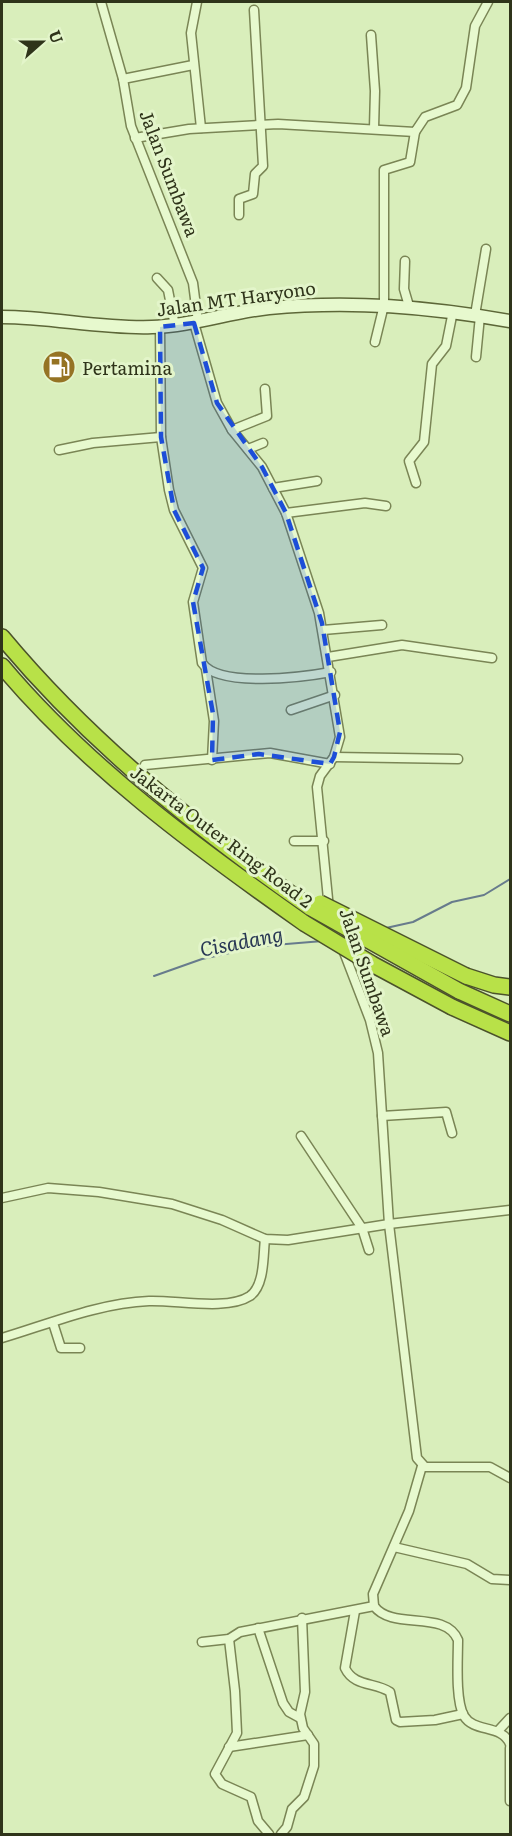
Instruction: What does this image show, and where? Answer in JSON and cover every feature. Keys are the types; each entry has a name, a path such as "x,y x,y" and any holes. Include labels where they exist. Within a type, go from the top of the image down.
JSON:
{"highway":[{"name":"Jakarta Outer Ring Road 2","path":"2,637 31,672 111,752 229,851 381,950 459,991 510,1014"},
{"name":"Jakarta Outer Ring Road 2","path":"2,666 21,689 99,765 225,867 304,922 372,964 452,1007 510,1033"},
{"path":"314,905 466,976 494,985 510,987"}],"main road":[{"name":"Jalan MT Haryono","path":"2,317 160,327 196,323 271,308 334,303 409,306 510,321"}],"street":[{"name":"Jalan Sumbawa","path":"101,2 123,79 135,138 186,262 196,296 196,323 215,399 232,430 248,449 273,488 286,513 323,630 340,736 332,760 320,776 317,787 324,841 327,895 332,921 369,1020 378,1053 389,1224 409,1412 417,1458 422,1466"},
{"path":"197,2 191,33 201,128"},
{"path":"375,342 384,305 384,170 410,162 415,132 424,117 450,110 458,105 466,88 475,26 488,2"},
{"path":"239,215 239,199 253,194 255,174 263,166 254,10"},
{"path":"371,35 375,91 374,128"},
{"path":"123,79 193,65"},
{"path":"135,138 173,130 261,125 374,128 415,132"},
{"path":"476,357 477,315 486,249"},
{"path":"405,261 404,289 409,306"},
{"path":"157,278 168,290 175,326"},
{"path":"416,483 409,460 424,442 432,364 446,346 453,311"},
{"path":"160,327 160,437 173,508 200,560 203,572 193,602 201,660 206,669 214,721 212,760"},
{"path":"232,430 267,416 265,389"},
{"path":"58,450 93,443 160,437"},
{"path":"248,449 263,443"},
{"path":"273,488 317,481"},
{"path":"286,513 365,503 386,506"},
{"path":"323,630 382,625"},
{"path":"328,657 402,645 492,658"},
{"path":"206,669 240,677 285,679 331,672"},
{"path":"291,710 335,695"},
{"path":"146,765 270,753 332,760 458,759"},
{"path":"294,841 324,841"},
{"path":"382,1116 446,1112 452,1133"},
{"path":"301,1136 362,1228 369,1250"},
{"path":"2,1198 48,1188 73,1188 156,1200 222,1220 265,1239 298,1239 389,1224 510,1210"},
{"path":"2,1338 139,1302 217,1303 246,1298 255,1291 259,1283 265,1239"},
{"path":"53,1323 61,1348 80,1348"},
{"path":"510,1478 490,1467 422,1466 409,1510 373,1594 374,1606 382,1614 438,1625 455,1635 463,1714 471,1723 498,1731 506,1736 510,1746 510,1801"},
{"path":"394,1547 467,1564 492,1579 510,1580"},
{"path":"202,1642 229,1639 240,1632 302,1618 355,1611 374,1606"},
{"path":"355,1611 345,1668 352,1677 360,1682 378,1686 390,1692 396,1720 400,1722 424,1721 463,1714"},
{"path":"300,1718 305,1692 302,1618"},
{"path":"258,1628 283,1703 290,1712 300,1718 315,1747 314,1766 304,1797 292,1809 281,1834"},
{"path":"229,1639 236,1691 237,1732 216,1769 216,1779 250,1797 258,1821 269,1834"},
{"path":"498,1731 510,1718"},
{"path":"229,1748 308,1735"}],"highlighted area":[{"path":"194,323 217,403 262,467 286,513 322,623 340,732 334,757 330,764 259,754 212,760 213,714 193,602 203,568 174,510 169,490 161,437 160,327"}],"waterway":[{"name":"Cisadang","path":"386,928 413,922 452,902 484,895 510,879"},
{"name":"Cisadang","path":"154,976 202,959 262,946 323,941"}],"place":[{"name":"Pertamina","path":"59,367"}]}
